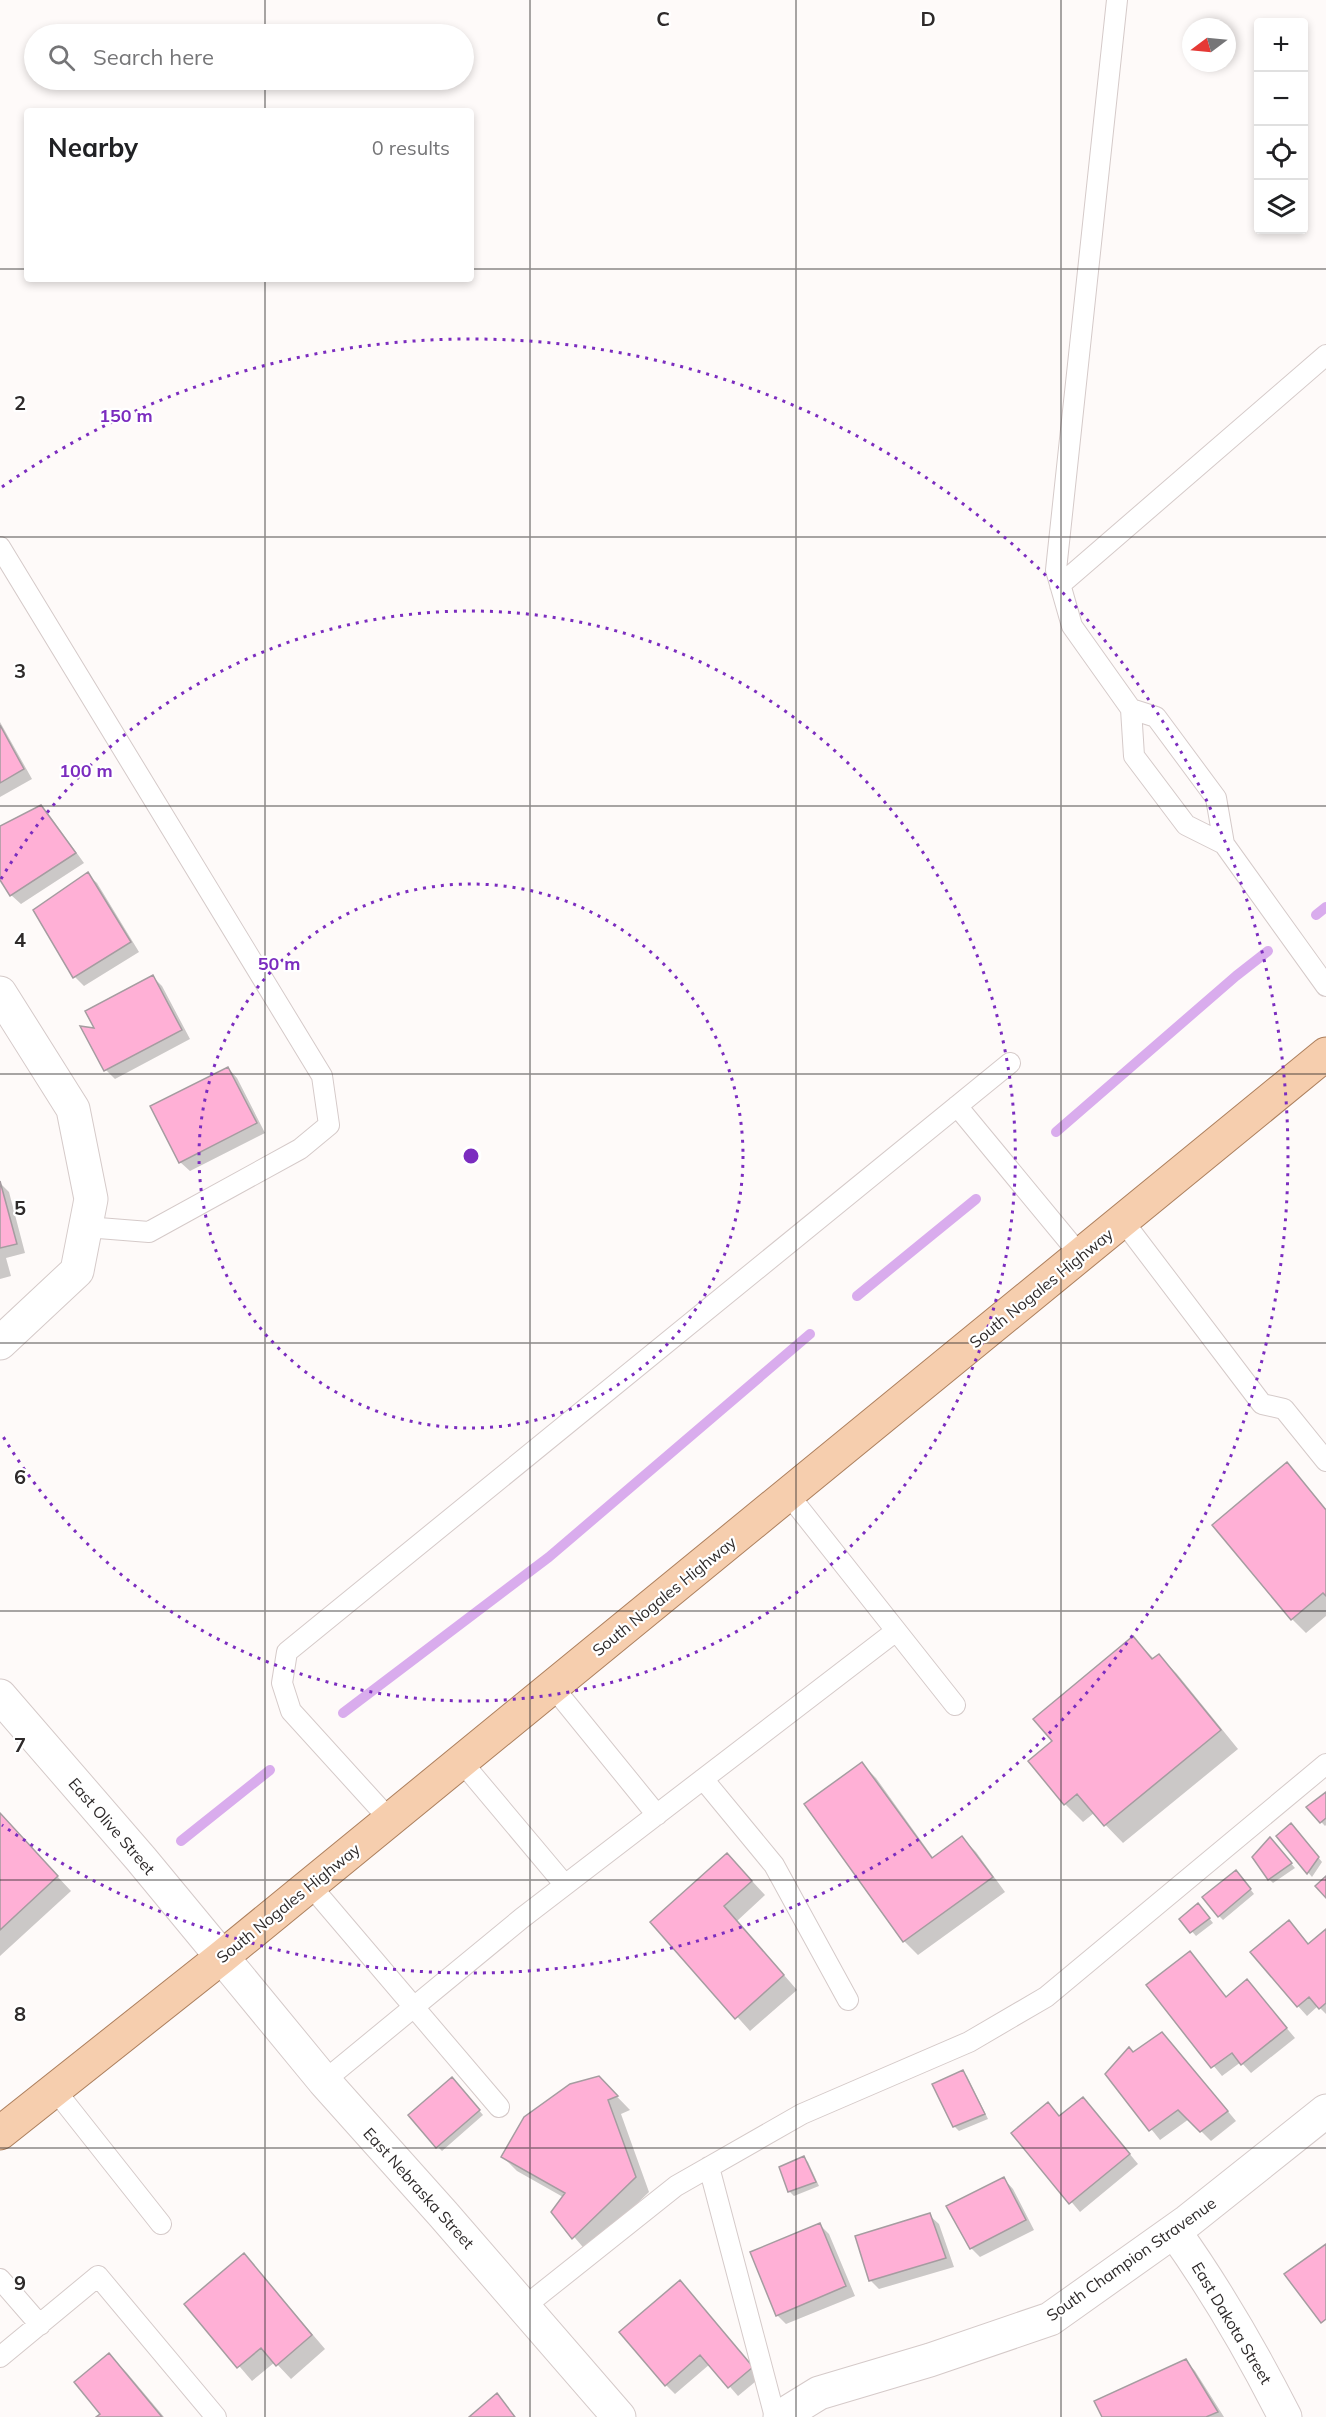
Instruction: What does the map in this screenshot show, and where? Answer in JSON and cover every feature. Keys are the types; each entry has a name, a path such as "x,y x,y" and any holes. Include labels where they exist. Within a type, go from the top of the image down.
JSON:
{"main road":[{"name":"South Nogales Highway","path":"0,2133 222,1957 1326,1054"}],"street":[{"path":"0,993 73,1109 91,1199 77,1271 0,1343"},
{"name":"East Olive Street","path":"0,1696 222,1957"},
{"name":"East Nebraska Street","path":"222,1957 324,2080 619,2417"},
{"name":"South Champion Stravenue","path":"780,2417 819,2393 930,2360 1050,2319 1174,2231 1326,2111"},
{"name":"East Dakota Street","path":"1174,2231 1197,2262 1256,2360 1285,2417"}],"lane":[{"path":"1117,0 1056,570 1072,626 1131,709 1134,756 1186,825 1224,844"},
{"path":"1060,585 1326,355"},
{"path":"0,547 322,1076 329,1125 300,1149 150,1232 86,1227"},
{"path":"1131,709 1156,717 1216,798 1224,844 1326,986"},
{"path":"390,1820 291,1711 282,1683 287,1652 1010,1063"},
{"path":"957,1106 1080,1255"},
{"path":"1122,1221 1263,1404 1284,1409 1326,1461"},
{"path":"788,1494 954,1705"},
{"path":"324,2080 566,1885 896,1631"},
{"path":"553,1687 657,1815"},
{"path":"461,1761 566,1885"},
{"path":"524,2307 676,2186 802,2114 969,2042 1046,1997 1326,1764"},
{"path":"703,1779 774,1865 848,2000"},
{"path":"310,1885 499,2107"},
{"path":"55,2090 161,2224"},
{"path":"709,2167 775,2417"},
{"path":"0,2357 98,2276 216,2417"},
{"path":"0,2279 40,2325"}],"building":[{"path":"0,725 24,769 0,783"},
{"path":"41,805 76,853 10,896 0,880 0,826"},
{"path":"88,872 131,942 73,978 33,910"},
{"path":"153,975 182,1030 104,1071 80,1026 94,1028 85,1011"},
{"path":"228,1067 257,1123 179,1163 150,1106"},
{"path":"0,1181 17,1244 0,1248"},
{"path":"1287,1462 1326,1510 1326,1596 1323,1593 1291,1620 1212,1525"},
{"path":"1133,1636 1152,1659 1159,1654 1221,1730 1104,1826 1077,1794 1064,1805 1028,1761 1052,1741 1033,1719"},
{"path":"862,1762 932,1858 962,1836 993,1877 903,1942 804,1804"},
{"path":"1326,1792 1326,1818 1320,1823 1306,1807"},
{"path":"0,1813 58,1876 0,1930"},
{"path":"1291,1823 1319,1857 1307,1874 1276,1836"},
{"path":"1270,1837 1292,1863 1268,1880 1252,1857"},
{"path":"727,1853 752,1881 724,1906 784,1975 735,2019 650,1922"},
{"path":"1236,1870 1251,1889 1218,1917 1202,1897"},
{"path":"1326,1876 1326,1898 1315,1886"},
{"path":"1198,1903 1210,1918 1190,1933 1179,1919"},
{"path":"1289,1920 1308,1944 1326,1929 1326,2003 1319,2009 1309,1997 1297,2007 1250,1952"},
{"path":"1190,1951 1226,1997 1247,1979 1287,2028 1241,2065 1232,2053 1211,2068 1146,1985"},
{"path":"1162,2032 1228,2111 1200,2132 1178,2110 1149,2131 1105,2074 1129,2047 1133,2052"},
{"path":"963,2070 985,2114 953,2127 932,2084"},
{"path":"599,2076 618,2096 608,2100 636,2177 572,2239 551,2212 565,2193 501,2157 524,2117 570,2084"},
{"path":"452,2077 480,2110 436,2148 408,2115"},
{"path":"1083,2097 1130,2154 1069,2204 1011,2133 1048,2102 1059,2116"},
{"path":"804,2156 816,2182 788,2192 779,2167"},
{"path":"1004,2177 1026,2220 970,2249 946,2206"},
{"path":"930,2213 946,2258 869,2281 855,2236"},
{"path":"820,2223 846,2286 776,2316 750,2252"},
{"path":"1326,2244 1326,2319 1321,2323 1284,2274"},
{"path":"244,2253 312,2335 276,2366 261,2348 237,2368 184,2304"},
{"path":"680,2280 753,2367 728,2388 700,2355 665,2386 619,2332"},
{"path":"109,2353 162,2417 96,2417 100,2414 74,2382"},
{"path":"1186,2359 1218,2412 1206,2417 1102,2417 1094,2401"},
{"path":"497,2393 515,2417 469,2417"}],"waterway":[{"path":"1316,915 1326,907"},
{"path":"1056,1132 1268,951"},
{"path":"857,1296 976,1199"},
{"path":"343,1713 549,1557 810,1334"},
{"path":"181,1841 270,1770"}]}
